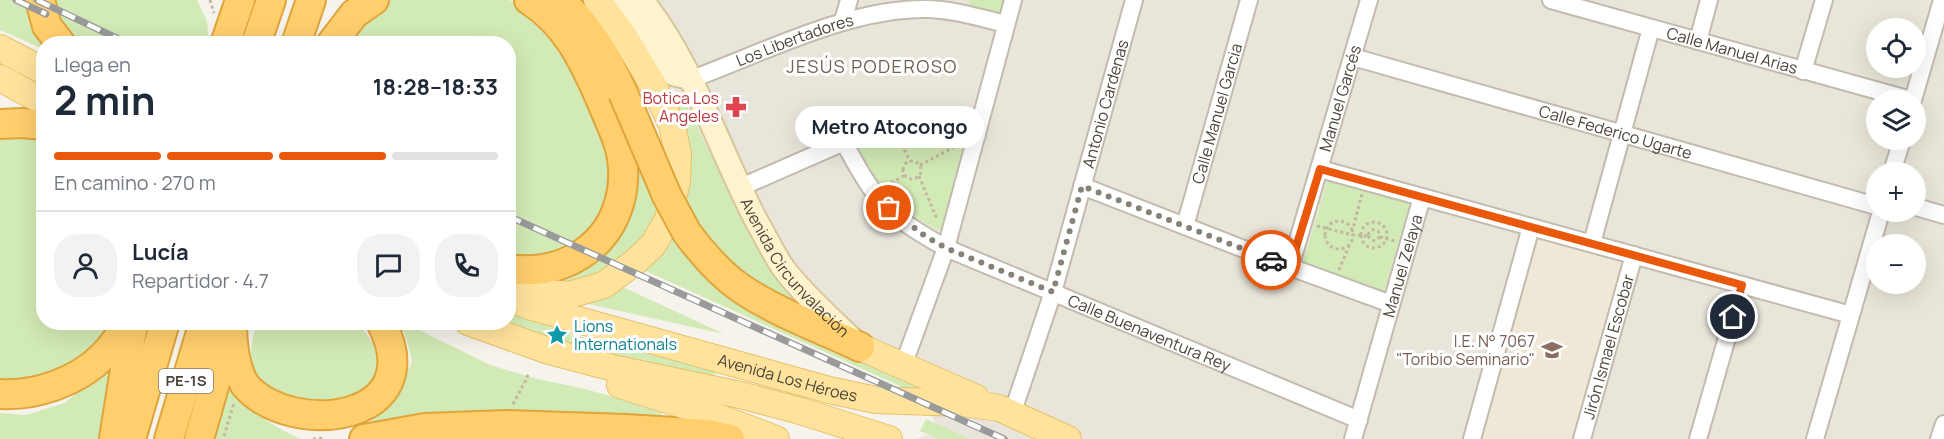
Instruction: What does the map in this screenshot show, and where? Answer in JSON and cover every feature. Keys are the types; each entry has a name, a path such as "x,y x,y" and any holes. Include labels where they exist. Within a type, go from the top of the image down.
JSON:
{"highway":[{"path":"39,0 47,26 55,36"},
{"path":"228,36 240,0"},
{"path":"259,36 271,0"},
{"path":"299,36 310,0"},
{"path":"324,36 330,0"},
{"path":"337,36 354,14 374,0"},
{"path":"516,270 534,271 555,268 576,259 594,246 608,232 616,215 623,174 621,154 615,133 584,63 559,25 529,0"},
{"path":"560,0 590,32 609,63 668,196 687,233 714,266 738,287 756,298 860,347"},
{"path":"217,6 224,10 226,36"},
{"path":"0,124 36,124"},
{"path":"0,394 52,387 73,377 103,357 123,330"},
{"path":"114,439 132,330"},
{"name":"PE-1S","path":"130,439 163,330"},
{"name":"PE-1S","path":"169,439 202,330"},
{"path":"199,439 230,330"},
{"path":"233,330 235,355 242,379 250,393 265,408 289,420 324,427 349,422 379,401 390,382 393,352 385,330"},
{"path":"364,439 436,427 506,425 710,430"}],"main road":[{"path":"516,290 569,295 604,285 635,262 652,245 668,219 677,182 678,154 672,125 623,35 597,0"},
{"path":"0,48 36,67"},
{"path":"0,78 36,98"},
{"path":"0,95 36,115"},
{"name":"Avenida Los Héroes","path":"516,301 829,390 876,400 963,403 1006,411 1068,439"},
{"name":"Avenida Los Héroes","path":"488,330 617,369 740,395 797,410 889,439"},
{"path":"500,335 522,357 710,430 776,439"},
{"name":"Avenida Circunvalación","path":"860,347 1006,411"}],"street":[{"path":"615,0 638,23 673,74 692,79"},
{"name":"Avenida Circunvalación","path":"642,0 654,15 692,79 739,188 784,269 860,347"},
{"path":"843,21 849,0"},
{"path":"903,366 946,248 1013,0"},
{"name":"Antonio Cardenas","path":"1006,411 1053,292 1134,0"},
{"name":"Calle Manuel Garcia","path":"1185,226 1249,0"},
{"name":"Manuel Garcés","path":"1290,267 1370,0"},
{"name":"Calle Manuel Arias","path":"1551,0 1874,90"},
{"path":"1698,41 1709,0"},
{"path":"1803,71 1824,0"},
{"name":"Los Libertadores","path":"692,79 843,21 911,9 962,7 1006,24"},
{"path":"1915,90 1941,9"},
{"path":"1592,243 1651,28"},
{"name":"Calle Federico Ugarte","path":"1353,57 1866,203"},
{"path":"739,188 887,125 916,119 951,125 977,135"},
{"name":"Calle Buenaventura Rey","path":"844,142 876,195 907,223 946,248 1359,420"},
{"path":"1320,169 1851,315"},
{"path":"1082,186 1391,304"},
{"name":"Manuel Zelaya","path":"1353,439 1422,197"},
{"path":"1926,210 1944,215"},
{"path":"1815,439 1878,222"},
{"path":"1472,439 1531,227"},
{"name":"Jirón Ismael Escobar","path":"1582,439 1634,255"},
{"path":"1698,439 1742,285"},
{"path":"1940,439 1944,424"}],"path":[{"path":"210,0 217,6"},
{"path":"895,130 910,161"},
{"path":"920,165 977,135"},
{"path":"905,176 904,167 910,161 916,161 920,165 919,176 941,226 946,248"},
{"path":"885,187 905,176 913,179 919,176"},
{"path":"880,181 890,192"},
{"path":"1333,283 1350,244 1365,181"},
{"path":"1350,244 1341,249 1330,246 1326,237 1327,230 1332,223 1338,222 1348,224 1352,233"},
{"path":"1376,222 1384,226 1388,236 1383,245 1373,248 1364,244 1361,235 1366,225 1376,222"},
{"path":"1327,230 1368,236"},
{"path":"512,406 529,372"},
{"path":"223,439 242,379"}],"shaded area":[{"path":"607,0 1944,0 1944,439 916,439 938,431 921,385 759,279"},
{"name":"I.E. N° 7067 \"Toribio Seminario\"","path":"1537,235 1625,261 1575,439 1480,439"}],"green space":[{"path":"0,0 27,0 41,36 36,36 36,46 0,30"},
{"path":"47,0 197,0 207,21 208,36 73,36 56,20"},
{"path":"386,0 509,0 531,9 557,44 583,87 614,171 606,213 586,237 550,257 516,255 516,36 349,36"},
{"path":"970,0 1003,0 999,16 968,8"},
{"path":"676,96 682,97 765,264 795,303 745,284 685,220 671,99"},
{"path":"921,125 968,138 941,231 913,215 889,195 870,170 855,141 893,128"},
{"path":"0,135 30,136 36,138 36,330 107,330 78,357 56,370 29,378 0,378"},
{"path":"632,150 660,203 647,232 636,245 592,280 562,283 543,279 576,268"},
{"path":"1328,179 1410,203 1383,295 1303,263"},
{"path":"669,230 934,387 922,396 637,267"},
{"path":"623,287 724,334 575,301"},
{"path":"516,314 578,336 715,371 716,379 604,358 513,330 516,330"},
{"path":"255,330 363,330 375,349 377,358 371,398 305,418 257,378 252,366"},
{"path":"402,330 419,330 490,365 662,410 660,422 365,427 396,398 412,361"},
{"path":"122,344 117,379 99,439 0,439 0,413 26,415 64,403 90,384"},
{"path":"231,376 233,387 240,400 276,426 301,439 210,439"},
{"path":"926,419 970,439 939,439 920,431"}],"railway":[{"path":"16,0 46,14"},
{"path":"37,0 112,36"},
{"path":"516,220 1004,439"}],"way so far":[{"path":"889,208 925,236 946,248 1053,292 1082,186 1271,260"}],"place":[{"name":"Botica Los Angeles","path":"736,107"},
{"name":"Metro Atocongo","path":"889,208"},
{"name":"Lions Internationals","path":"557,335"},
{"name":"I.E. N° 7067 \"Toribio Seminario\"","path":"1552,350"}],"district":[{"name":"JESÚS PODEROSO","path":"872,67"}],"route":[{"path":"1271,260 1290,267 1320,169 1742,285 1733,317"}]}
